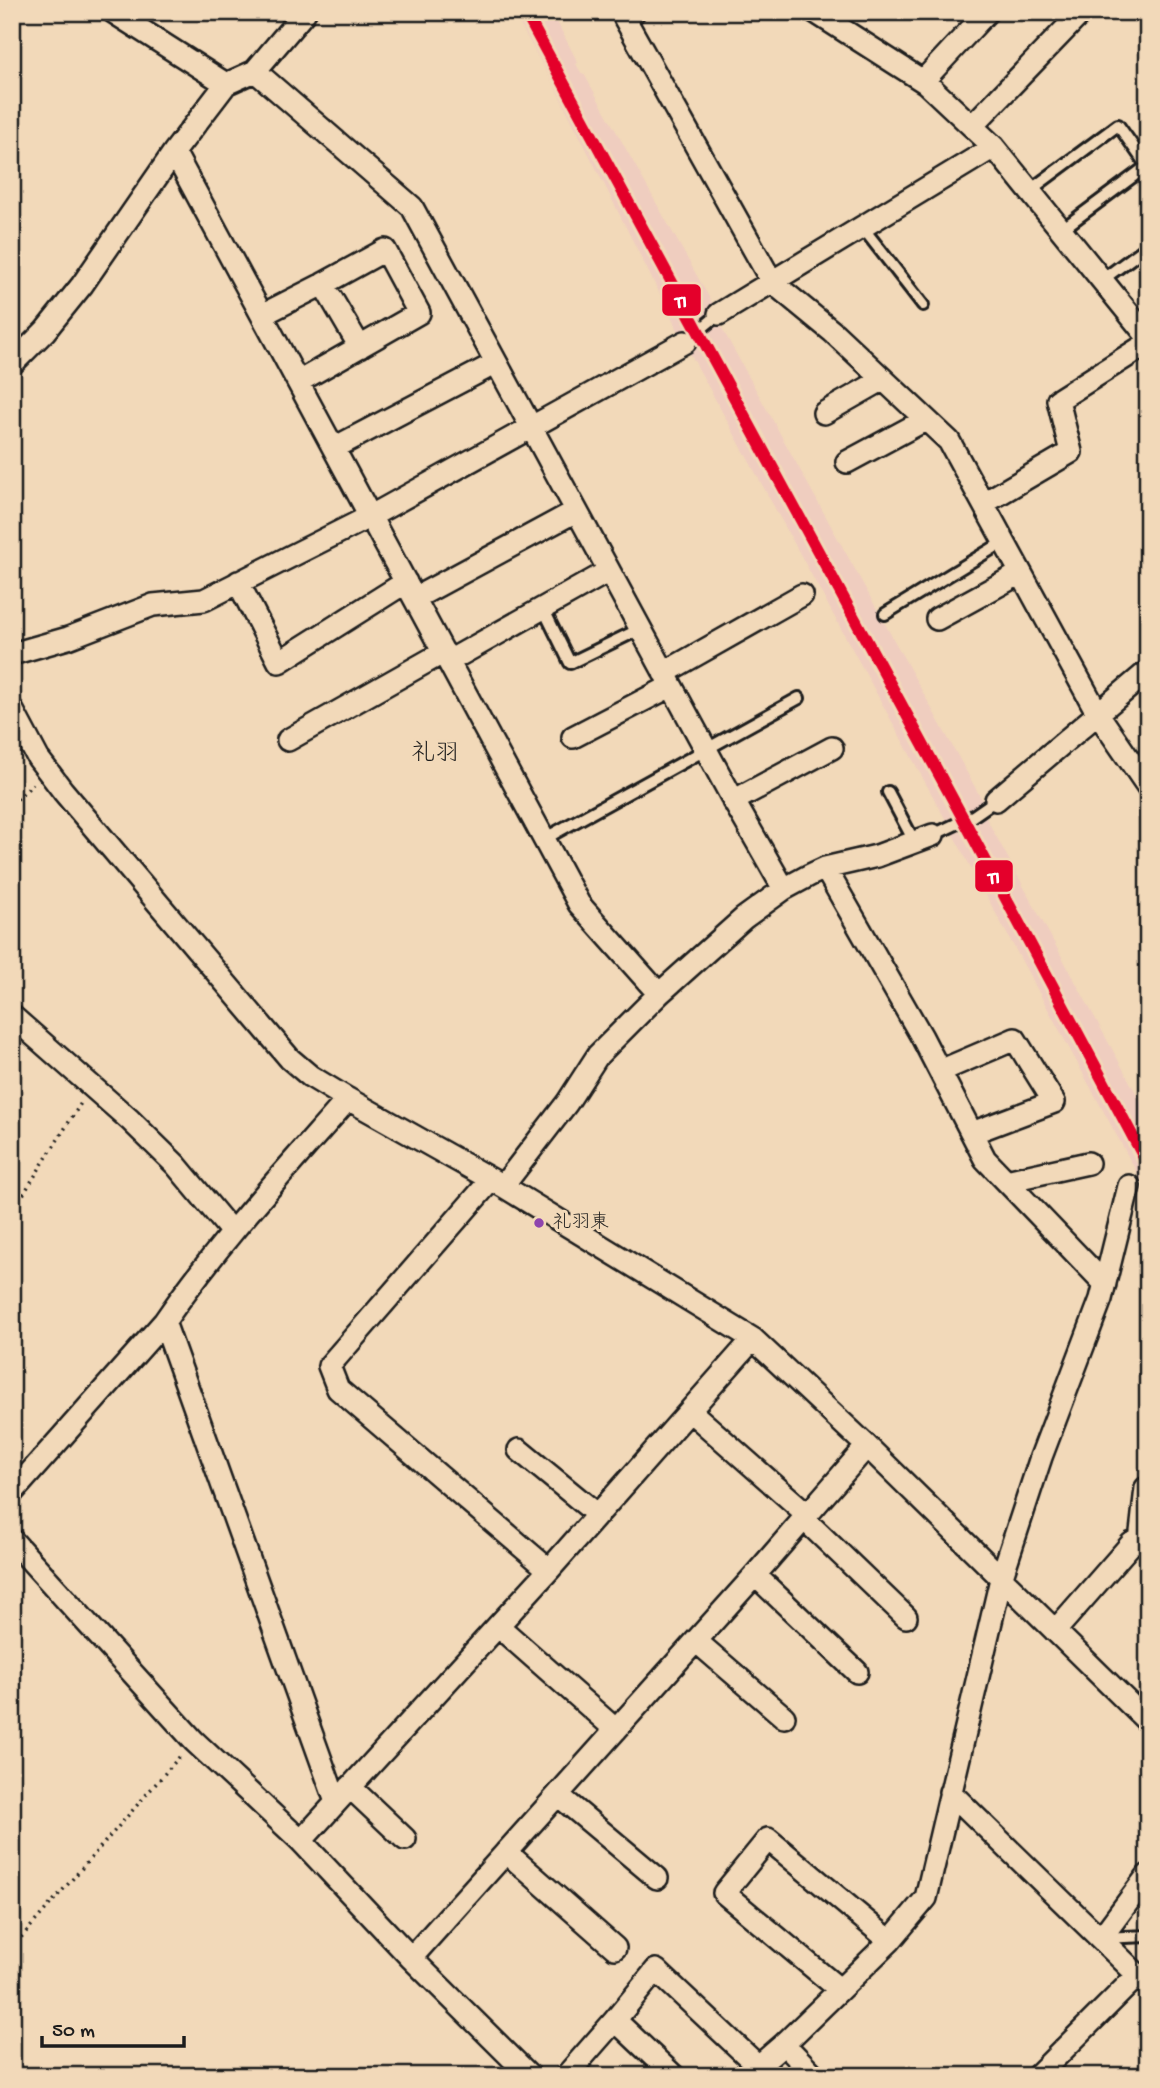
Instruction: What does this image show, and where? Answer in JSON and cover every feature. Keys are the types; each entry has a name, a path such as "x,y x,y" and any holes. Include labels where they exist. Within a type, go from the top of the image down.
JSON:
{"street":[{"path":"113,12 226,84"},
{"path":"12,364 45,331 82,285 174,152 226,84 255,71 305,12"},
{"path":"634,12 625,19 772,282 834,333 949,441 1098,714 1148,787"},
{"path":"815,12 923,80 994,147 1148,337"},
{"path":"923,80 987,12"},
{"path":"972,126 1083,12"},
{"path":"255,71 412,207 733,801 785,889"},
{"path":"719,314 994,147"},
{"path":"174,152 579,904 659,994"},
{"path":"262,315 386,250 419,313 298,382"},
{"path":"323,284 360,347"},
{"path":"12,654 68,638 153,605 204,600 371,516 685,342"},
{"path":"984,503 1071,452 1058,400 1148,343"},
{"path":"334,448 496,363"},
{"path":"824,413 883,380"},
{"path":"847,462 925,421"},
{"path":"238,582 279,662 411,590 576,511"},
{"path":"288,740 609,571"},
{"path":"937,619 1021,573"},
{"path":"573,737 802,595"},
{"path":"996,800 1148,670"},
{"path":"12,709 24,736 47,770 290,1059 310,1076 348,1099 497,1183 753,1339 867,1446 1148,1722"},
{"path":"733,801 832,748"},
{"path":"549,1570 338,1389 328,1366 567,1103 598,1055 659,994 744,918 785,889 825,869 877,856 924,839"},
{"path":"825,869 940,1071 985,1159 1105,1284"},
{"path":"12,1016 130,1120 176,1165 231,1231"},
{"path":"940,1071 1015,1039 1055,1102 972,1133"},
{"path":"12,1493 164,1322 231,1231 348,1099"},
{"path":"1006,1181 1088,1163"},
{"path":"566,2076 656,1970 753,2071 890,1941 926,1898 1001,1579 1041,1457 1105,1284 1129,1186"},
{"path":"164,1322 343,1795 405,1839"},
{"path":"301,1841 549,1570 753,1339"},
{"path":"690,1411 806,1517 906,1617"},
{"path":"411,1958 696,1642 867,1446"},
{"path":"519,1450 598,1515"},
{"path":"1055,1631 1132,1543 1144,1541 1146,1489"},
{"path":"12,1540 194,1741 301,1841 411,1958 530,2076"},
{"path":"755,1575 857,1672"},
{"path":"498,1626 616,1730"},
{"path":"696,1642 784,1717"},
{"path":"950,1792 1143,1980 1037,2076"},
{"path":"558,1795 657,1878"},
{"path":"839,1989 724,1893 768,1839 890,1941"},
{"path":"506,1852 615,1948"},
{"path":"1101,1938 1148,1875"},
{"path":"615,2020 674,2076"},
{"path":"784,2044 815,2076"}],"lane":[{"path":"1030,191 1118,125 1147,166 1062,230"},
{"path":"863,228 923,305"},
{"path":"1102,280 1148,246"},
{"path":"685,342 719,314"},
{"path":"885,614 1005,541"},
{"path":"543,608 570,663 640,629"},
{"path":"544,839 799,698"},
{"path":"888,792 924,839 973,816 996,800"},
{"path":"1101,1938 1148,1936"}],"path":[{"path":"12,804 47,770"},
{"path":"12,1212 91,1086"},
{"path":"12,1948 194,1741"}],"shaded area":[{"path":"513,12 552,12 578,63 576,64 715,308 682,338 556,89 558,87 555,80 552,81"},
{"path":"718,321 981,798 982,804 974,811 947,822 686,346"},
{"path":"984,814 1148,1115 1148,1193 950,829"}],"transit line":[{"name":"TI","path":"525,12 964,820 1148,1165"}],"place":[{"name":"礼羽東","path":"539,1223"}],"district":[{"name":"礼羽","path":"435,754"}]}
